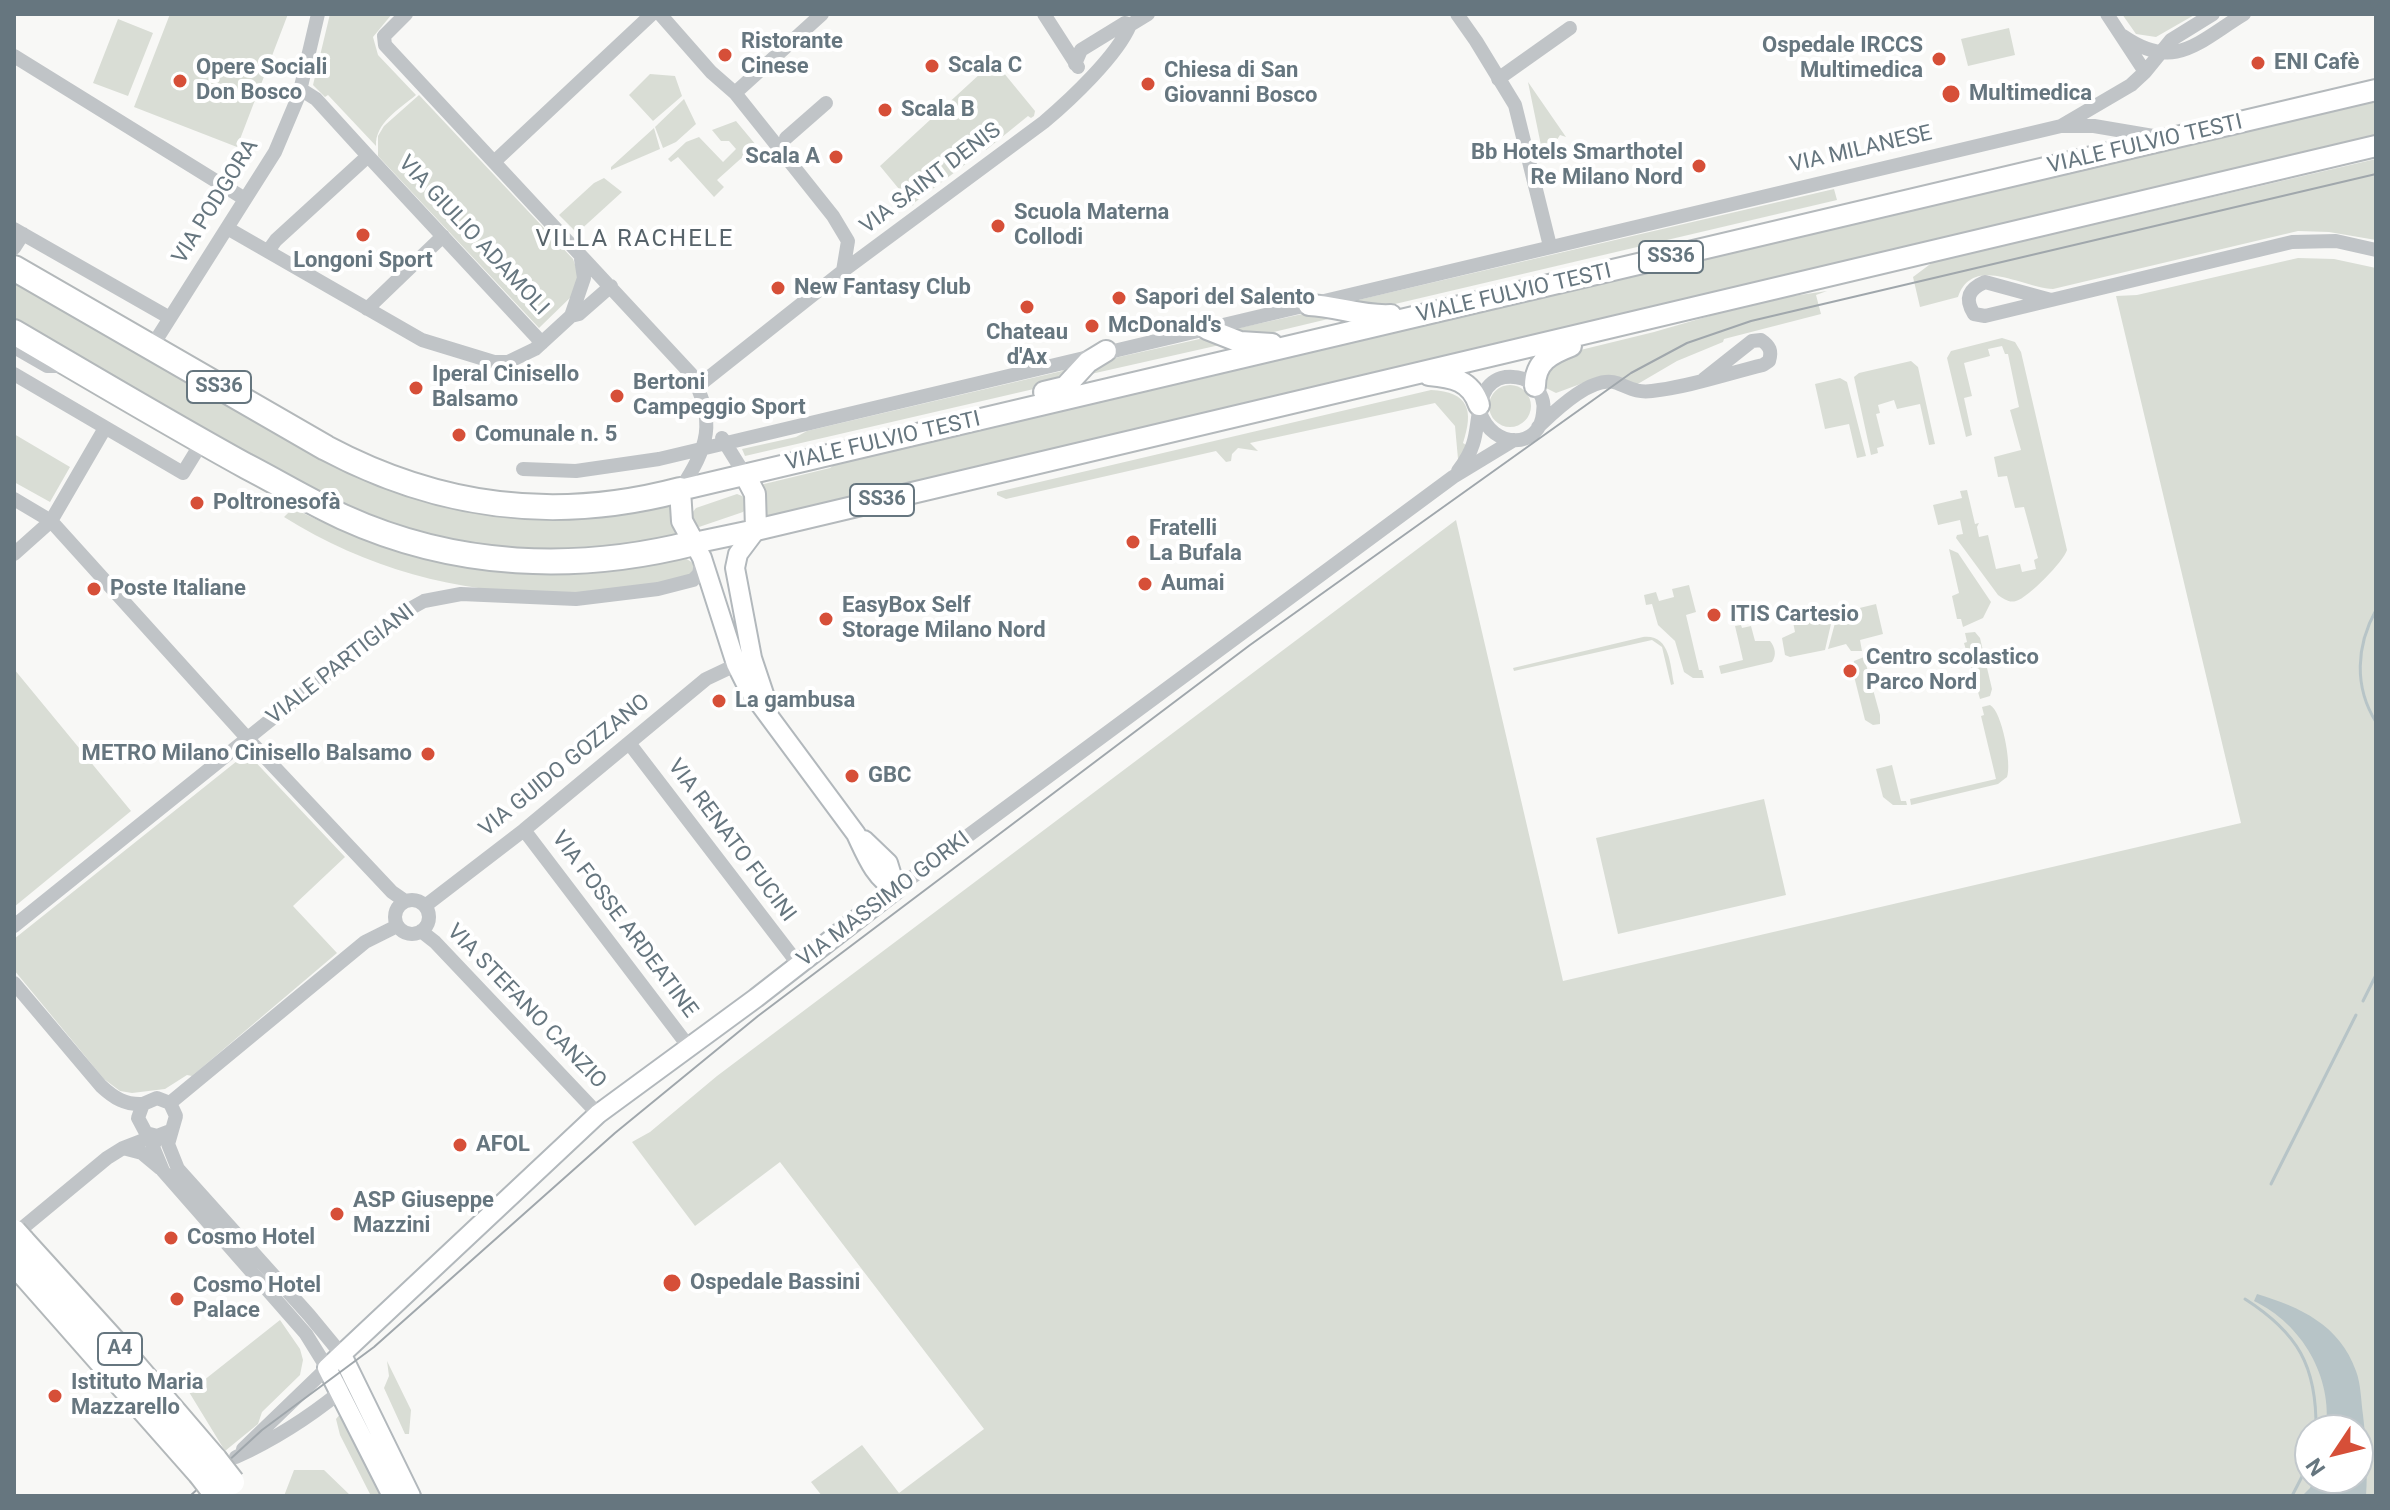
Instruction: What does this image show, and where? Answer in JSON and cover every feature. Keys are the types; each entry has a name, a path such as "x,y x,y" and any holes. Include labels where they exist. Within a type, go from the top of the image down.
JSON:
{"highway":[{"name":"VIALE FULVIO TESTI","path":"14,268 356,464 431,492 501,505 557,508 625,503 680,490"},
{"name":"SS36","path":"14,332 202,442 346,519 406,541 458,554 524,562 559,563 698,550"},
{"name":"A4","path":"16,1243 120,1349 219,1482"}],"main road":[{"name":"VIALE FULVIO TESTI","path":"680,490 2376,90"},
{"name":"SS36","path":"698,550 756,530 2376,146"},
{"path":"1309,305 1373,316 1435,312"},
{"path":"1537,389 1541,362 1553,353 1652,325 1675,313"},
{"path":"1207,329 1251,344 1308,342"},
{"path":"967,423 1010,401 1065,387 1088,362 1106,351"},
{"path":"1417,374 1450,376 1463,382 1472,390 1480,408"},
{"path":"745,475 755,494 756,530"},
{"path":"680,490 682,521 698,550"}],"street":[{"name":"VIA PODGORA","path":"170,318 275,152 299,95 318,14"},
{"path":"406,14 384,36 385,45 598,276 611,286 691,374 698,386 708,426 703,448 680,490"},
{"path":"494,162 652,14"},
{"path":"660,14 711,72 735,93 846,234 848,252 843,271 698,386"},
{"path":"735,93 822,14"},
{"path":"1044,14 1075,64 1085,74 1095,72"},
{"path":"1075,64 1081,50 1125,23 1130,25 1148,14"},
{"path":"1457,14 1515,105 1550,246"},
{"path":"2107,14 2145,72"},
{"name":"VIA MILANESE","path":"1550,246 2061,126 2131,85 2171,40 2213,14"},
{"path":"2123,36 2146,50 2173,54 2185,50 2244,14"},
{"name":"VIA SAINT DENIS","path":"843,271 1072,98 1126,35 1130,25"},
{"path":"1500,82 1570,28"},
{"path":"14,56 245,199"},
{"path":"299,95 305,92 316,99 368,156"},
{"path":"786,138 826,103"},
{"path":"2061,126 2094,126 2171,139"},
{"name":"VIA GIULIO ADAMOLI","path":"268,251 276,240 368,156 542,343"},
{"path":"227,228 422,340 494,362 523,357 571,316 584,278 580,255"},
{"path":"14,248 18,231 170,318 151,348"},
{"path":"367,309 443,236"},
{"path":"2051,300 1985,282 1972,288 1968,295 1969,306 1974,314 1980,316 2051,300 2292,242 2336,241 2376,250"},
{"name":"VIALE FULVIO TESTI","path":"523,469 552,472 607,468 703,448 1550,246"},
{"path":"580,296 598,276"},
{"path":"571,316 579,314 611,286"},
{"path":"1571,398 1548,396 1525,379 1515,376 1500,378 1484,392 1480,408 1484,425 1492,434 1514,440 1529,435 1571,398 1592,386 1616,383 1631,391 1642,392 1720,376 1763,365 1769,361 1771,353 1768,345 1761,340 1752,341 1704,379"},
{"path":"14,347 47,366 73,366"},
{"path":"14,374 183,473 202,442"},
{"path":"1537,389 1544,411 1538,427"},
{"name":"VIA MASSIMO GORKI","path":"1453,477 1473,446 1480,408"},
{"path":"708,426 727,442 745,475"},
{"path":"14,554 51,521 105,428"},
{"name":"VIA MASSIMO GORKI","path":"219,1482 268,1422 598,1114 1453,477 1514,440"},
{"path":"14,499 51,521 248,739 392,892 405,901 416,901 425,906 429,917 421,931 411,934 397,926"},
{"path":"744,661 735,568 738,554 756,530"},
{"path":"698,550 744,661 773,720 856,834 881,880 896,889"},
{"name":"VIALE PARTIGIANI","path":"14,926 406,611 424,601 461,594 576,599 658,589 693,580 699,574 698,550"},
{"name":"VIA GUIDO GOZZANO","path":"425,906 524,830 706,679 744,661"},
{"name":"VIA RENATO FUCINI","path":"629,743 799,965"},
{"name":"VIA FOSSE ARDEATINE","path":"524,830 689,1047"},
{"path":"397,926 397,909 405,901"},
{"path":"170,1103 365,942 397,926"},
{"name":"VIA STEFANO CANZIO","path":"421,931 435,942 598,1114"},
{"path":"14,983 101,1086 118,1100 132,1105 157,1098 170,1103 176,1116 153,1147 163,1171"},
{"path":"143,1104 139,1110 140,1126 161,1134 178,1169 342,1355 411,1496"},
{"path":"16,1243 123,1148 161,1134"},
{"path":"123,1148 149,1157 163,1171 306,1334 340,1392 392,1496"},
{"path":"340,1392 342,1355"},
{"path":"219,1482 340,1392"}],"shaded area":[{"path":"170,14 288,14 237,147 134,107"},
{"path":"330,14 392,14 373,37 378,55 416,95 384,123 379,130 376,146 328,95 325,97 313,85"},
{"path":"2122,14 2196,14 2156,37 2136,34"},
{"path":"118,19 153,33 128,96 93,83"},
{"path":"2009,28 2015,55 1968,66 1961,39"},
{"path":"994,61 1035,111 1034,116 1028,116 986,150 975,135 961,146 971,160 913,206 880,166"},
{"path":"650,74 675,76 682,96 653,121 629,95"},
{"path":"1528,82 1566,137 1560,135 1544,160"},
{"path":"419,95 573,259 578,273 576,292 539,328 378,156 378,136 384,126"},
{"path":"684,99 696,124 676,142 663,148 655,127"},
{"path":"2376,99 2376,136 2320,151 764,516 760,485 830,468 836,463"},
{"path":"736,121 756,145 717,180 724,187 714,197 678,157 671,162 668,159 686,142 699,137 723,162 736,149 729,141 721,141 712,130"},
{"path":"654,128 660,149 611,170 611,167"},
{"path":"2376,159 2376,240 2329,232 2298,231 2053,289 1986,275 1975,277 1965,284 1958,297 1920,307 1913,277 1933,262"},
{"path":"604,178 622,192 577,233 559,215 594,183"},
{"path":"1834,189 1837,200 1378,308 1349,302"},
{"path":"2298,258 2334,259 2376,268 2376,1496 822,1496 811,1482 862,1445 899,1493 984,1429 780,1162 695,1226 632,1142 650,1132 717,1076 1456,520 1563,981 2241,823 2116,296 2137,295"},
{"path":"14,278 402,493 669,503 674,504 681,534 623,549 520,553 404,532 328,500 14,322"},
{"path":"1827,291 1816,295 1821,314 1724,339 1636,385 1602,376 1556,393 1539,381 1556,356 1737,308"},
{"path":"1316,311 1349,314 1257,336 1225,331"},
{"path":"1204,338 1233,342 1091,374 1092,368 1110,359"},
{"path":"2002,338 2015,342 2021,352 2067,550 2037,586 2013,601 1998,595 1956,538 1963,534 1960,520 1938,525 1933,505 1962,498 1960,491 1967,490 1975,524 1979,523 1979,537 1988,535 1996,569 2020,564 2022,572 2036,569 2034,560 2038,558 2024,507 2015,508 2007,476 1998,477 1994,457 2021,450 2010,410 2019,407 2008,354 2002,346 1988,349 1990,356 1964,363 1972,396 1964,398 1972,435 1966,437 1947,358 1951,351"},
{"path":"1911,361 1918,367 1935,444 1929,445 1920,404 1897,409 1894,400 1878,405 1880,413 1876,414 1884,446 1871,455 1854,377 1859,373"},
{"path":"1073,366 1064,382 745,456 742,449 1062,371 1065,367"},
{"path":"1840,378 1847,382 1866,456 1857,458 1849,424 1825,429 1815,384"},
{"path":"1510,385 1525,391 1531,406 1525,421 1510,427 1495,421 1489,406 1495,391"},
{"path":"1431,390 1454,394 1465,405 1468,421 1463,443 1469,447 1462,461 1458,459 1455,426 1435,403 1250,443 1258,451 1238,448 1232,454 1231,461 1226,462 1216,451 1006,499 997,495 997,492"},
{"path":"14,434 70,467 50,502 14,482"},
{"path":"737,494 747,498 747,508 743,512 699,527 694,523 692,513 696,508"},
{"path":"293,508 330,526 408,553 489,569 571,574 613,571 685,558 693,563 694,570 691,576 619,592 526,592 453,584 418,576 349,552 284,517"},
{"path":"1949,549 1958,553 1991,602 1983,618 1963,627 1961,619 1957,619 1952,596 1959,593"},
{"path":"1689,585 1696,612 1686,615 1699,670 1702,670 1704,678 1693,678 1684,672 1675,641 1658,625 1652,604 1646,605 1644,595 1656,592 1659,601 1674,597 1672,589"},
{"path":"1876,604 1883,634 1860,640 1862,651 1851,651 1846,644 1828,649 1835,623 1841,621 1839,613"},
{"path":"1797,616 1799,622 1823,617 1825,625 1831,624 1825,650 1790,657 1785,655 1782,638 1795,632 1792,617"},
{"path":"1741,625 1742,628 1751,626 1755,641 1770,641 1775,651 1774,659 1721,674 1719,666 1743,660 1735,626"},
{"path":"1975,632 1980,638 1992,689 1990,696 1980,699 1964,643 1967,642 1965,633"},
{"path":"1652,637 1664,645 1674,684 1671,685 1662,647 1652,640 1514,671 1513,668"},
{"path":"1864,657 1880,724 1873,725 1865,720 1852,668 1854,661"},
{"path":"14,669 131,811 14,907"},
{"path":"1990,705 1998,717 2005,739 2007,777 1998,784 1911,805 1910,799 1996,779 1981,716 1984,715 1982,707"},
{"path":"247,753 345,857 293,906 337,953 192,1076 187,1075 165,1089 132,1093 120,1091 104,1079 14,970 14,939"},
{"path":"1892,765 1901,801 1906,801 1907,805 1893,805 1883,797 1876,769"},
{"path":"1764,799 1786,895 1618,934 1596,838"},
{"path":"2257,1294 2288,1305 2317,1320 2340,1341 2358,1376 2363,1414 2327,1414 2319,1372 2311,1354 2286,1323 2254,1301"},
{"path":"280,1320 300,1349 303,1360 300,1375 262,1412 258,1424 225,1451 189,1392"},
{"path":"387,1361 411,1410 409,1434 405,1434 384,1388 389,1376"},
{"path":"341,1413 383,1496 371,1496 340,1435 336,1419"},
{"path":"294,1470 324,1470 351,1496 284,1496"},
{"path":"2304,1494 2366,1494 2366,1496 2302,1496"}],"waterway":[{"path":"2376,610 2364,638 2360,666 2364,695 2376,722"},
{"path":"2363,1001 2376,975"},
{"path":"2271,1184 2356,1015"},
{"path":"2245,1299 2279,1325 2301,1353 2313,1387 2315,1414"},
{"path":"2292,1496 2294,1492"}],"tram line":[{"path":"190,1496 262,1430 374,1347 615,1133 758,1016 1250,645 1631,373 1687,343 1751,321 2376,174"}],"place":[{"name":"Ristorante Cinese","path":"725,55"},
{"name":"Ospedale IRCCS Multimedica","path":"1939,59"},
{"name":"ENI Cafè","path":"2258,63"},
{"name":"Scala C","path":"932,66"},
{"name":"Opere Sociali Don Bosco","path":"180,81"},
{"name":"Chiesa di San Giovanni Bosco","path":"1148,84"},
{"name":"Multimedica","path":"1951,94"},
{"name":"Scala B","path":"885,110"},
{"name":"Scala A","path":"836,157"},
{"name":"Bb Hotels Smarthotel Re Milano Nord","path":"1699,166"},
{"name":"Scuola Materna Collodi","path":"998,226"},
{"name":"Longoni Sport","path":"363,235"},
{"name":"New Fantasy Club","path":"778,288"},
{"name":"Sapori del Salento","path":"1119,298"},
{"name":"Chateau d'Ax","path":"1027,307"},
{"name":"McDonald's","path":"1092,326"},
{"name":"Iperal Cinisello Balsamo","path":"416,388"},
{"name":"Bertoni Campeggio Sport","path":"617,396"},
{"name":"Comunale n. 5","path":"459,435"},
{"name":"Poltronesofà","path":"197,503"},
{"name":"Fratelli La Bufala","path":"1133,542"},
{"name":"Aumai","path":"1145,584"},
{"name":"Poste Italiane","path":"94,589"},
{"name":"ITIS Cartesio","path":"1714,615"},
{"name":"EasyBox Self Storage Milano Nord","path":"826,619"},
{"name":"Centro scolastico Parco Nord","path":"1850,671"},
{"name":"La gambusa","path":"719,701"},
{"name":"METRO Milano Cinisello Balsamo","path":"428,754"},
{"name":"GBC","path":"852,776"},
{"name":"AFOL","path":"460,1145"},
{"name":"ASP Giuseppe Mazzini","path":"337,1214"},
{"name":"Cosmo Hotel","path":"171,1238"},
{"name":"Ospedale Bassini","path":"672,1283"},
{"name":"Cosmo Hotel Palace","path":"177,1299"},
{"name":"Istituto Maria Mazzarello","path":"55,1396"}],"district":[{"name":"VILLA RACHELE","path":"635,240"}]}
